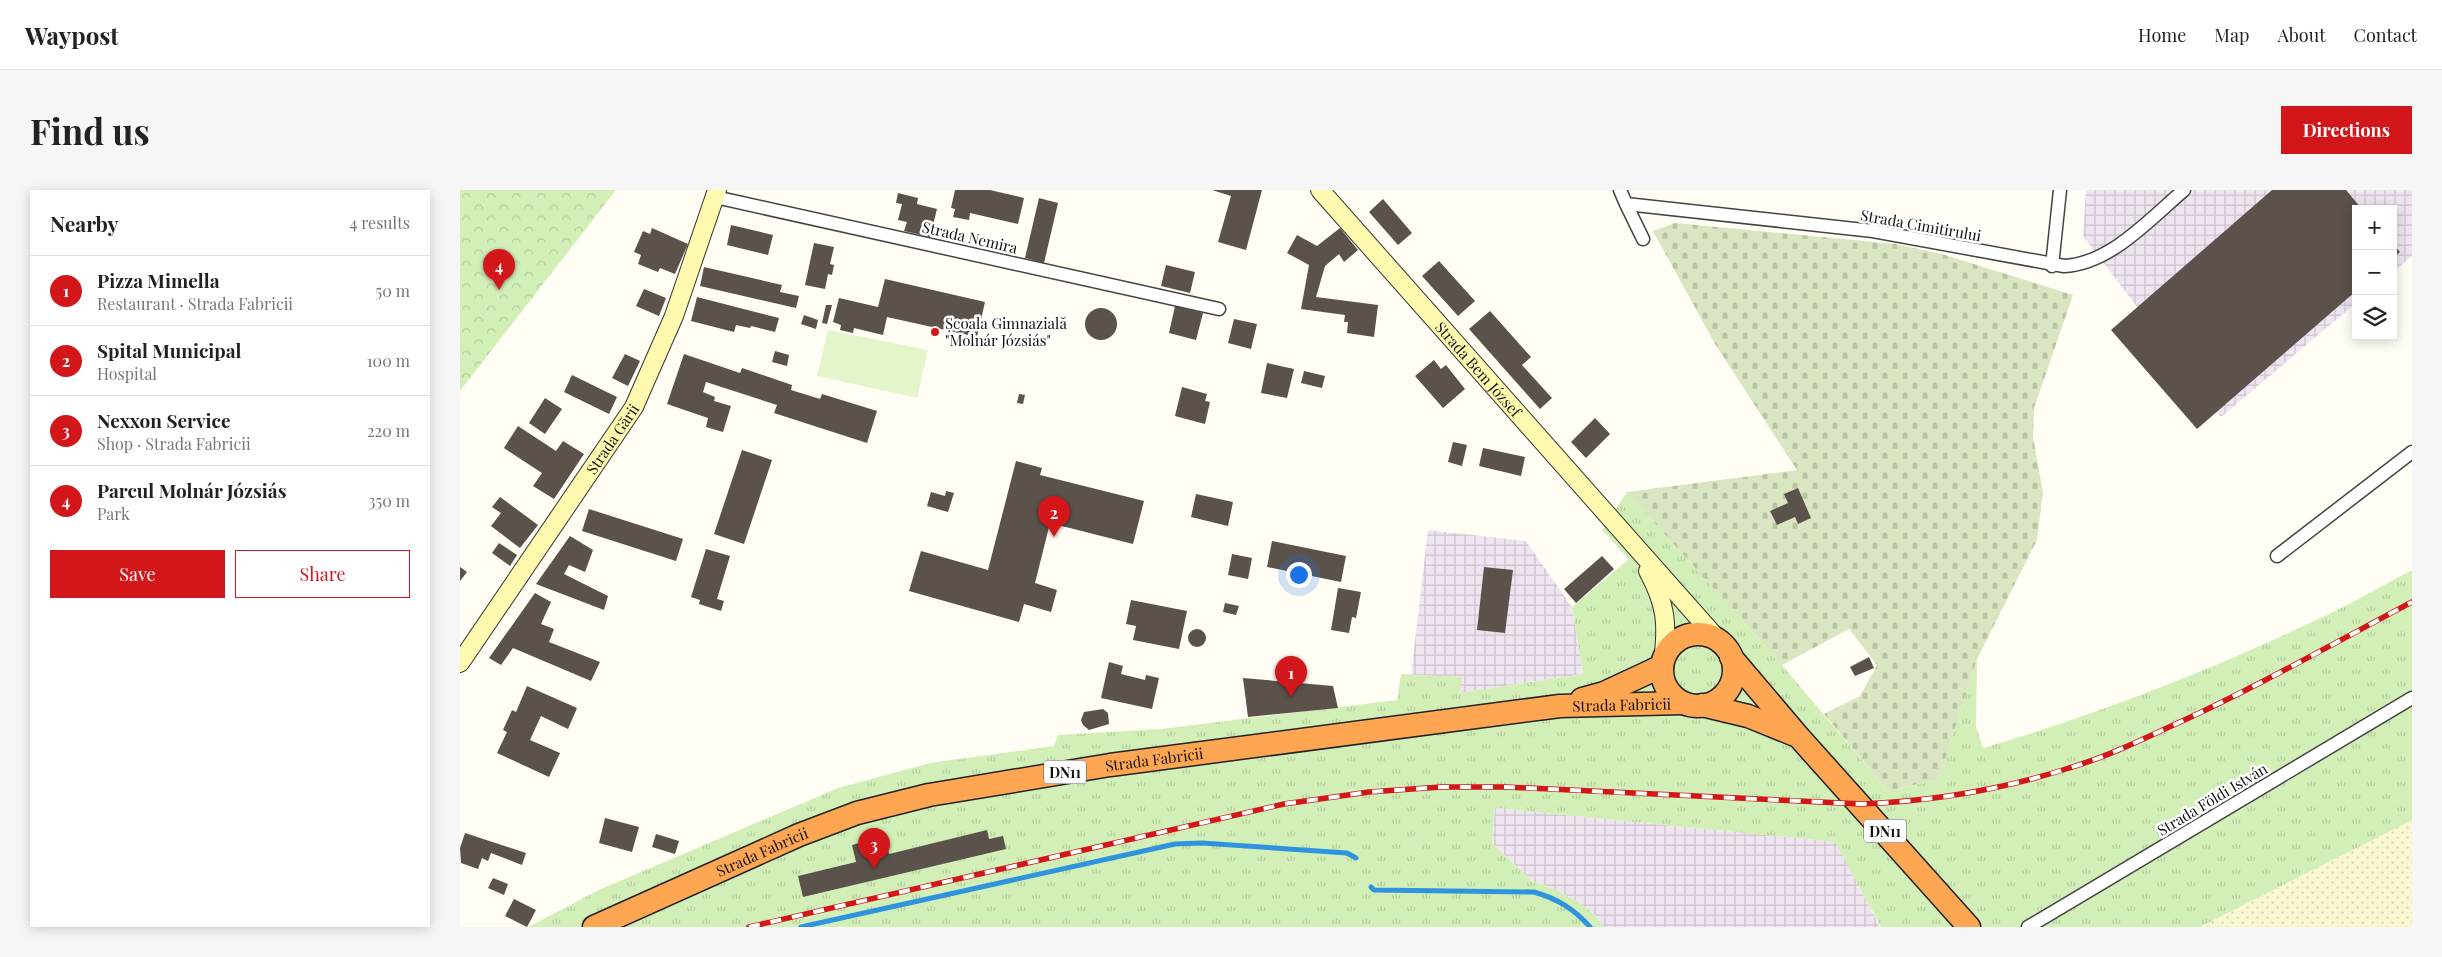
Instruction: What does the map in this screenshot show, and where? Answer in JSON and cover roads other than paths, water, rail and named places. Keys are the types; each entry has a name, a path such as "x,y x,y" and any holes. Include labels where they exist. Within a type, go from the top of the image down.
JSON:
{"highway":[{"name":"DN11","path":"1662,663 1672,645 1690,635 1700,634 1725,649"},
{"path":"1662,663 1666,686 1673,696 1692,704 1712,703 1728,688 1734,667 1725,649"},
{"name":"Strada Bem József","path":"1725,649 1798,736 1862,804 1969,927"},
{"name":"Strada Fabricii","path":"1560,706 1604,693 1662,663"},
{"name":"Strada Bem József","path":"1692,704 1748,716 1798,736"},
{"name":"Strada Fabricii","path":"594,927 798,835 895,802 1110,765 1560,706 1692,704"}],"main road":[{"name":"Strada Bem József","path":"1320,190 1725,649"},
{"name":"Strada Gării","path":"460,663 634,407 674,316 716,194"},
{"name":"Strada Bem József","path":"1636,548 1659,590 1666,614 1667,628 1662,663"}],"street":[{"path":"1620,190 1643,238"},
{"path":"2052,266 2060,190"},
{"name":"Strada Cimitirului","path":"1626,204 1873,231 2052,266 2084,264 2111,251 2184,190"},
{"name":"Strada Nemira","path":"716,194 1219,309"},
{"path":"2277,556 2412,452"},
{"name":"Strada Földi István","path":"2028,927 2412,698"}],"waterway":[{"path":"801,927 1175,844 1202,843 1347,853 1356,858"},
{"path":"1371,887 1374,890 1534,892 1565,905 1590,927"}],"railway":[{"path":"749,927 1284,804 1369,792 1441,787 1506,787 1862,804 1915,800 1967,793 2043,776 2082,764 2131,745 2260,683 2412,602"}],"place":[{"name":"Parcul Molnár Józsiás","path":"499,290"},
{"name":"Școala Gimnazială \"Molnár Józsiás\"","path":"935,332"},
{"name":"Spital Municipal","path":"1054,537"},
{"name":"Pizza Mimella","path":"1291,697"},
{"name":"Nexxon Service","path":"874,869"}]}
